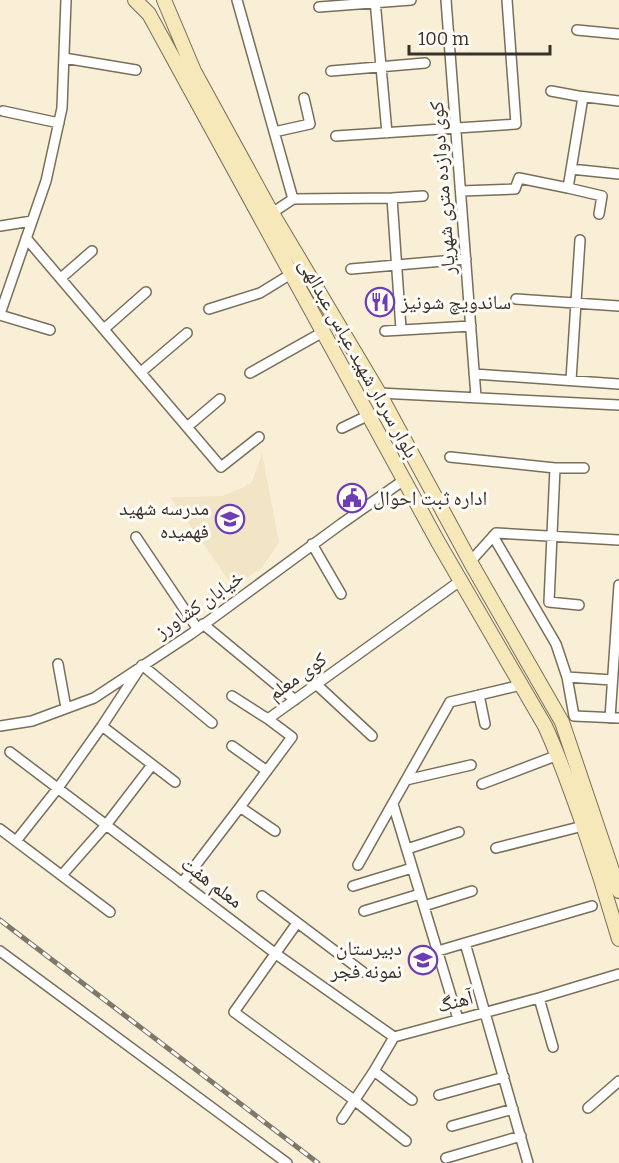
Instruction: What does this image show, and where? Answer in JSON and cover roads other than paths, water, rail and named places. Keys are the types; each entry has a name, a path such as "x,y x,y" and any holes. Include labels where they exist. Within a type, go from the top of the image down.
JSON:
{"street":[{"path":"50,330 0,315 46,181 59,123 62,108 66,0"},
{"name":"بلوار سردار شهید عباس عبدالهی","path":"135,0 149,14 460,581 545,726 583,825 619,939"},
{"name":"بلوار سردار شهید عباس عبدالهی","path":"164,0 194,71 272,213 379,393 470,562 562,722 619,891"},
{"path":"237,0 293,199"},
{"path":"319,7 411,0"},
{"name":"کوی دوازده متری شهریار","path":"446,0 476,397"},
{"path":"336,136 516,124 507,0"},
{"path":"375,2 387,133"},
{"path":"577,30 619,34"},
{"path":"64,58 136,70"},
{"path":"331,71 425,63"},
{"path":"551,91 619,101"},
{"path":"568,188 584,97"},
{"path":"274,132 310,124 304,98"},
{"path":"3,111 59,123"},
{"path":"571,169 619,174"},
{"path":"461,192 515,189 519,178 602,196 599,214"},
{"path":"272,213 293,199 423,196"},
{"path":"392,198 401,329"},
{"path":"0,226 32,221"},
{"path":"26,238 221,467 259,437"},
{"path":"572,380 580,240"},
{"path":"61,278 92,251"},
{"path":"351,269 466,259"},
{"path":"208,309 260,293 291,274"},
{"path":"104,329 146,292"},
{"path":"516,299 619,306"},
{"path":"385,331 471,326"},
{"path":"250,373 323,332"},
{"path":"141,372 187,333"},
{"path":"474,374 619,384"},
{"path":"379,393 619,405"},
{"path":"187,427 220,399"},
{"path":"342,428 369,415"},
{"path":"450,457 555,468 585,468"},
{"path":"555,468 549,602 579,605"},
{"path":"404,480 422,472"},
{"name":"خیابان کشاورز","path":"0,726 32,721 94,698 200,626 404,480"},
{"path":"470,562 496,533 619,540"},
{"path":"493,536 556,644 567,677 574,716 614,718 612,680 619,585"},
{"path":"135,537 200,626 295,700"},
{"path":"312,544 341,594"},
{"name":"کوی معلم","path":"182,883 292,737 268,718 460,581"},
{"path":"58,664 66,708"},
{"path":"16,841 58,788 142,665 212,723"},
{"path":"567,677 612,680"},
{"path":"316,684 372,736"},
{"path":"358,865 450,702 521,685"},
{"path":"480,695 486,723"},
{"path":"232,696 268,718"},
{"path":"102,726 175,782"},
{"path":"232,746 267,771"},
{"name":"معلم هفت","path":"10,752 276,954 394,1037"},
{"path":"482,784 558,755"},
{"path":"62,875 106,825 152,765"},
{"path":"406,780 471,765"},
{"path":"393,804 458,1019"},
{"path":"240,807 275,831"},
{"path":"496,848 583,825"},
{"path":"0,829 110,912"},
{"path":"407,849 459,832"},
{"path":"353,886 412,868"},
{"path":"424,906 472,891"},
{"path":"364,910 420,894"},
{"path":"262,896 363,972"},
{"path":"438,951 592,906"},
{"path":"297,922 234,1012 406,1141"},
{"path":"465,943 528,1163"},
{"path":"0,951 287,1163"},
{"name":"آهنگ","path":"394,1037 619,974"},
{"path":"539,998 553,1047"},
{"path":"342,1119 394,1037"},
{"path":"374,1071 412,1100"},
{"path":"439,1095 504,1077"},
{"path":"588,1108 619,1081"},
{"path":"452,1126 513,1110"},
{"path":"446,1158 520,1136"}],"railway":[{"path":"0,920 318,1163"}],"place":[{"name":"ساندویچ شونیز","path":"380,302"},
{"name":"اداره ثبت احوال","path":"352,498"},
{"name":"مدرسه شهید فهمیده","path":"230,519"},
{"name":"دبیرستان نمونه فجر","path":"423,960"}]}
